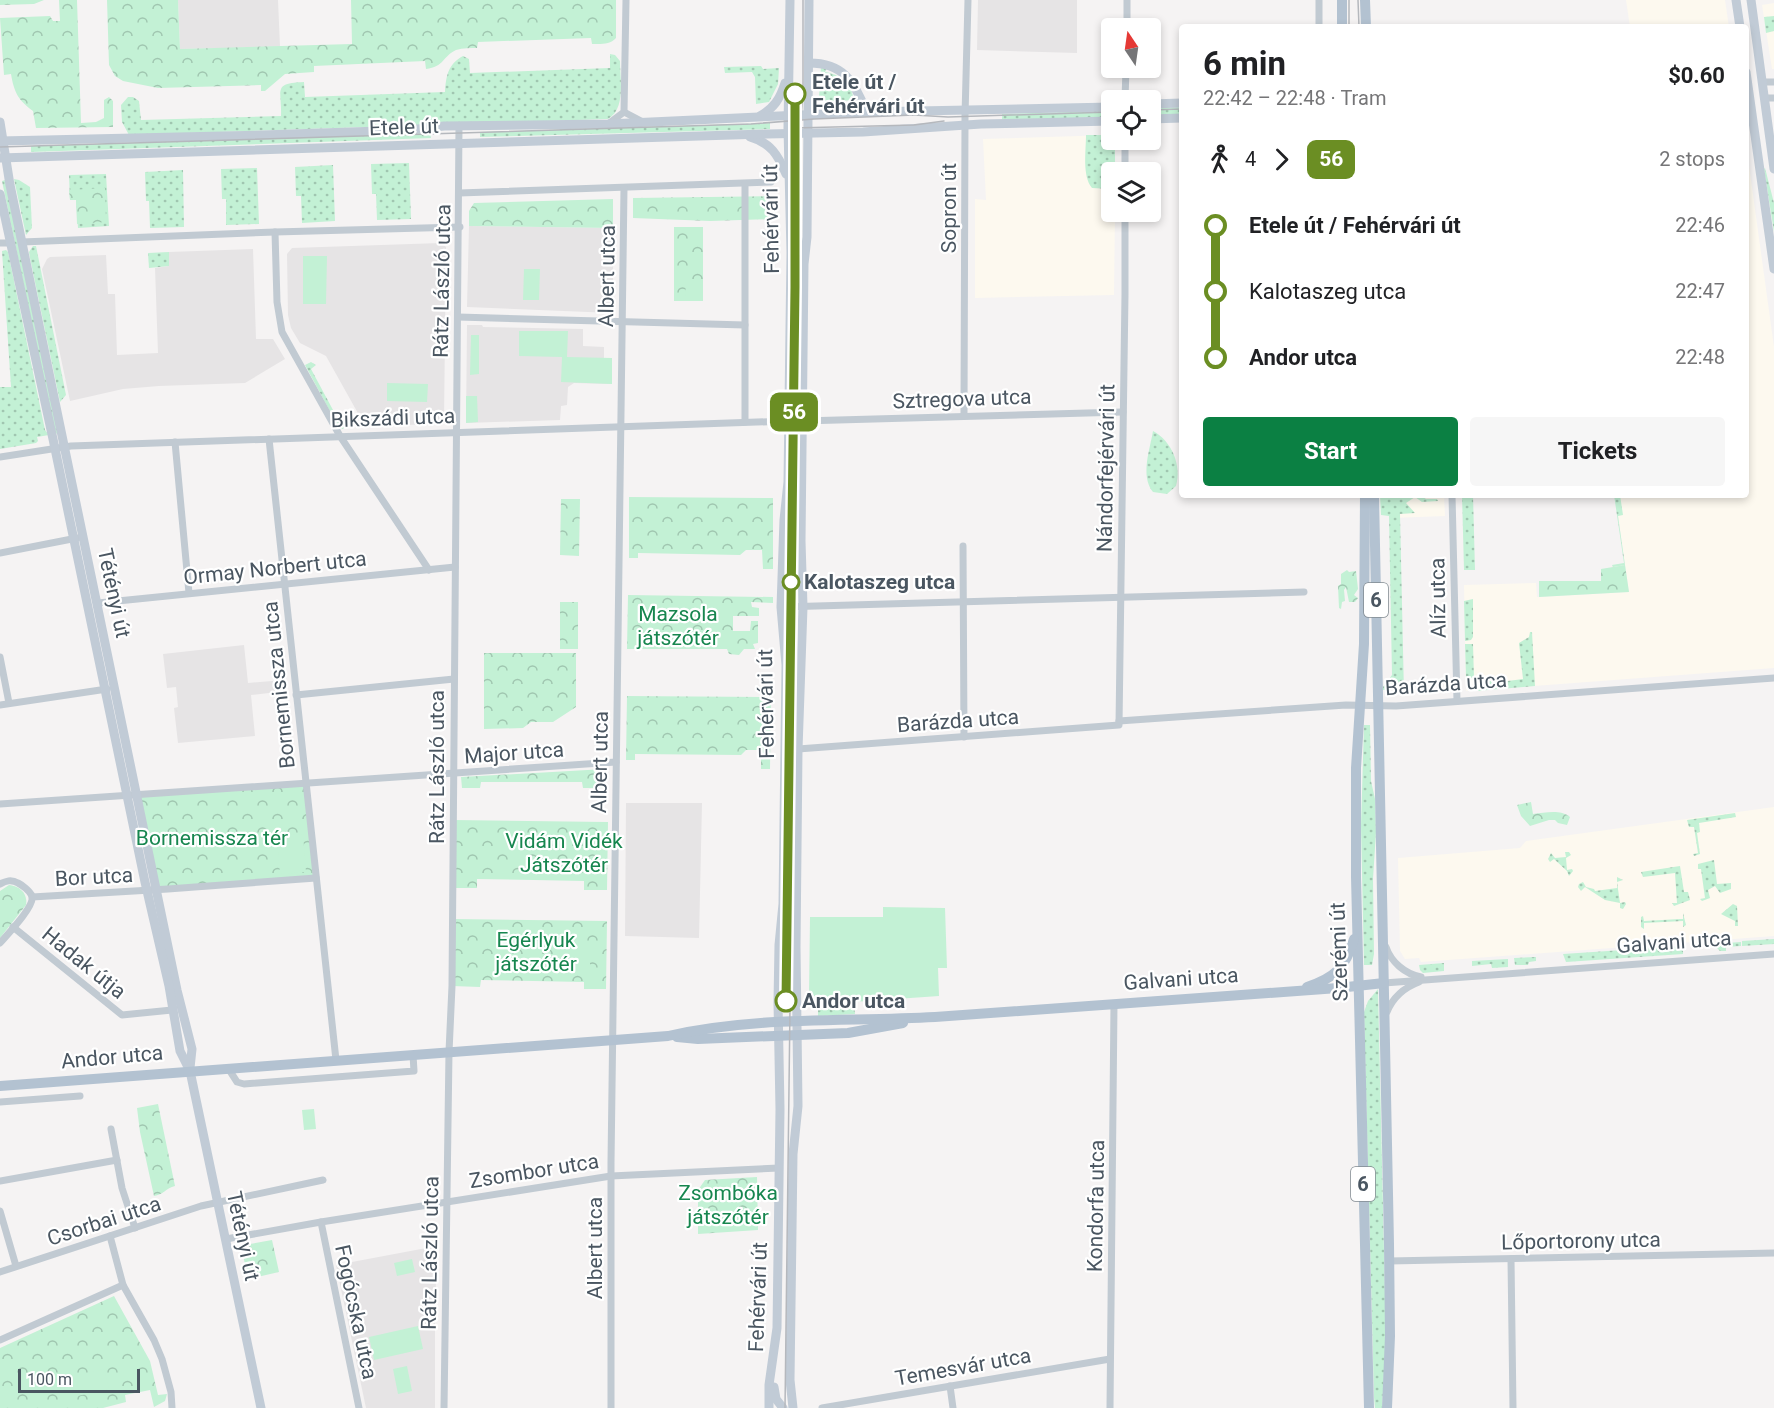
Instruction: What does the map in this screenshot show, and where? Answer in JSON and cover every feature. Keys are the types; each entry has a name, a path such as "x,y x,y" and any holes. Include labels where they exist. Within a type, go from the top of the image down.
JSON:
{"main road":[{"path":"1342,0 1342,24"},
{"path":"1365,0 1366,24"},
{"name":"Szerémi út","path":"1365,498 1364,644 1356,768 1356,930 1369,1408"},
{"name":"Szerémi út","path":"1374,498 1389,1261 1390,1336 1387,1408"},
{"path":"1295,991 1322,981 1338,971 1349,957 1356,930"},
{"name":"Galvani utca","path":"798,1022 932,1017 1295,991 1384,982"},
{"name":"Galvani utca","path":"798,1036 848,1033 932,1017"},
{"name":"Andor utca","path":"0,1086 668,1036 698,1030 798,1022"},
{"name":"Andor utca","path":"668,1036 698,1039 798,1036"}],"street":[{"path":"624,112 626,0"},
{"name":"Fehérvári út","path":"769,1408 769,1385 777,1328 780,1109 779,945 783,904 786,665 781,607 789,421 788,72 790,0"},
{"name":"Fehérvári út","path":"793,1408 790,1380 793,1154 798,1106 796,947 798,749 803,607 802,421 809,0"},
{"name":"Sopron út","path":"964,416 965,109 968,0"},
{"path":"1127,0 1127,18"},
{"path":"1319,0 1319,24"},
{"path":"1736,0 1740,24"},
{"path":"1751,0 1774,169"},
{"path":"809,63 827,65 844,74 856,88 867,112"},
{"path":"758,117 770,110 780,98 788,72"},
{"path":"1749,83 1774,82"},
{"path":"1749,99 1774,98"},
{"path":"1161,104 1179,103"},
{"path":"1749,106 1774,269"},
{"name":"Etele út","path":"2,141 262,135 459,126 608,124 867,112 1101,107"},
{"path":"624,112 644,122"},
{"path":"608,124 624,112"},
{"path":"1161,119 1179,118"},
{"name":"Etele út","path":"3,158 808,134 965,124 1101,121"},
{"name":"Tétényi út","path":"0,122 3,158 22,242 73,539 180,1051 190,1071 261,1408"},
{"name":"Rátz László utca","path":"444,1408 452,986 459,126"},
{"path":"739,135 761,141 773,148 789,180"},
{"path":"459,193 771,182"},
{"name":"Fehérvári út","path":"745,184 745,422"},
{"name":"Albert utca","path":"611,1408 611,1176 624,188"},
{"name":"Tétényi út","path":"0,194 5,243 84,537 177,990 192,1050 190,1071"},
{"name":"Nándorfejérvári út","path":"1119,723 1125,222"},
{"path":"22,242 459,227"},
{"path":"275,232 279,322 282,332 340,436 429,570"},
{"path":"458,317 745,325"},
{"name":"Sztregova utca","path":"802,421 1123,412"},
{"name":"Bikszádi utca","path":"0,457 59,447 789,421"},
{"name":"Bornemissza utca","path":"269,439 306,784"},
{"path":"175,442 189,593"},
{"name":"Alíz utca","path":"1452,498 1457,701"},
{"path":"0,553 84,537"},
{"path":"963,546 964,737"},
{"name":"Ormay Norbert utca","path":"98,603 455,567"},
{"path":"781,607 1304,592"},
{"path":"0,657 9,703"},
{"name":"Barázda utca","path":"798,749 1346,705 1378,706 1774,678"},
{"path":"296,696 454,679"},
{"path":"0,705 115,688"},
{"name":"Major utca","path":"306,784 616,762"},
{"path":"0,804 306,784 336,1060"},
{"path":"157,890 316,878"},
{"path":"0,884 6,881 16,882 30,892 32,897 31,905 0,944"},
{"name":"Bor utca","path":"32,897 157,890"},
{"name":"Hadak útja","path":"13,927 122,1015 172,1010"},
{"name":"Galvani utca","path":"1383,935 1389,953 1396,964 1416,976 1433,978"},
{"name":"Galvani utca","path":"1384,982 1774,954"},
{"name":"Galvani utca","path":"1384,1017 1395,997 1402,990 1417,982 1433,978"},
{"name":"Kondorfa utca","path":"1110,1408 1114,1004"},
{"path":"228,1068 237,1082 244,1084 414,1071 413,1055"},
{"name":"Andor utca","path":"0,1102 80,1096"},
{"path":"111,1129 122,1188 135,1228"},
{"path":"0,1181 117,1160"},
{"name":"Zsombor utca","path":"225,1239 611,1176 779,1168"},
{"name":"Csorbai utca","path":"0,1272 201,1206 323,1180"},
{"path":"0,1211 16,1266"},
{"name":"Fogócska utca","path":"321,1222 359,1408"},
{"path":"111,1236 123,1285 158,1349 166,1373 172,1408"},
{"name":"Lőportorony utca","path":"1389,1261 1774,1253"},
{"path":"1511,1259 1513,1408"},
{"path":"0,1341 123,1285"},
{"name":"Temesvár utca","path":"822,1408 1110,1359"},
{"path":"773,1361 774,1393 783,1408"},
{"path":"950,1386 953,1408"}],"shaded area":[{"path":"178,0 278,0 280,47 180,49"},
{"path":"978,0 1077,0 1077,53 977,50"},
{"path":"1626,0 1725,0 1729,24 1630,24"},
{"path":"1774,3 1774,69 1772,69 1762,5"},
{"path":"1101,135 1101,150 1115,150 1115,162 1101,162 1101,222 1115,222 1114,295 975,298 975,199 986,200 983,139"},
{"path":"1749,166 1774,347 1774,668 1466,691 1464,585 1536,583 1537,597 1629,592 1615,498 1749,498"},
{"path":"469,226 613,228 613,313 467,307"},
{"path":"441,243 446,247 444,420 441,424 368,426 364,424 326,356 300,343 291,328 288,315 287,254 292,248"},
{"path":"253,249 256,339 273,339 285,359 245,383 123,389 70,401 42,269 47,259 106,255 108,294 115,294 117,355 158,353 155,268 169,266 169,252"},
{"path":"467,325 583,329 583,346 604,347 604,358 612,358 612,384 574,383 568,387 567,405 561,406 560,420 466,423"},
{"path":"1391,498 1444,498 1445,516 1392,518"},
{"path":"244,645 248,683 284,680 286,691 251,695 255,736 178,743 174,708 178,707 176,687 167,688 163,654"},
{"path":"626,803 702,803 699,938 625,936"},
{"path":"1774,807 1774,936 1421,962 1419,958 1405,959 1400,951 1398,858 1520,848 1526,841"},
{"path":"437,1246 435,1408 366,1408 336,1265"}],"green space":[{"path":"0,0 44,0 34,4 0,5"},
{"path":"59,0 77,0 81,123 96,122 104,118 104,100 109,97 113,101 113,127 36,128 33,111 18,95 11,74 4,75 0,18 50,16 53,21 60,21"},
{"path":"107,0 178,0 180,49 352,44 351,0 616,0 616,38 608,43 599,44 592,44 591,38 478,42 477,48 456,50 440,64 426,69 425,61 314,66 314,72 285,74 265,91 261,91 261,85 158,88 123,81 115,76 109,65"},
{"path":"1774,16 1774,31 1766,33 1764,17"},
{"path":"610,54 615,55 620,61 621,93 614,114 608,119 129,135 122,122 121,105 128,97 139,101 141,120 281,116 280,94 283,86 287,84 304,82 305,97 445,92 449,71 454,63 463,56 469,59 470,73 610,68"},
{"path":"761,66 763,69 779,68 778,84 769,102 756,104 755,77 752,72 725,73 724,67"},
{"path":"821,67 827,68 825,72 836,75 848,84 854,100 824,102 819,97"},
{"path":"1179,107 1179,114 1161,115 1161,108"},
{"path":"1101,111 1101,117 1002,121 1002,114"},
{"path":"770,123 770,129 480,137 480,132"},
{"path":"430,133 431,138 31,152 31,146"},
{"path":"1086,135 1101,135 1101,150 1115,150 1115,162 1101,162 1101,188 1092,188 1087,177"},
{"path":"409,163 411,219 377,220 376,194 372,194 371,164"},
{"path":"333,165 335,221 302,223 301,196 296,196 295,167"},
{"path":"257,168 259,224 226,225 226,199 222,199 221,169"},
{"path":"1764,169 1774,203 1774,232"},
{"path":"183,170 184,227 150,228 145,172"},
{"path":"106,174 109,226 78,228 76,200 70,200 69,175"},
{"path":"14,179 30,187 32,228 26,235"},
{"path":"5,180 58,433 55,434 2,181"},
{"path":"105,188 106,222 77,224 76,200 70,200 69,190"},
{"path":"776,196 776,219 710,221 633,218 633,198"},
{"path":"613,199 613,228 469,226 469,211 474,203"},
{"path":"674,227 703,227 703,301 674,301"},
{"path":"33,246 36,246 66,395 60,402 30,258 29,252"},
{"path":"6,250 45,430 49,435 37,437 36,443 0,449 0,387 11,387 2,251"},
{"path":"169,252 169,266 149,268 148,253"},
{"path":"303,256 327,256 326,304 303,304"},
{"path":"524,269 540,269 539,300 523,300"},
{"path":"686,280 703,280 703,301 685,301"},
{"path":"519,331 568,331 567,357 612,358 612,384 561,382 562,357 519,356"},
{"path":"471,335 479,335 479,374 470,375"},
{"path":"311,362 316,365 311,369 340,423 346,420 343,429 339,428 305,365"},
{"path":"387,383 428,384 427,402 387,401"},
{"path":"466,396 477,396 478,422 466,423"},
{"path":"1153,431 1160,435 1170,448 1178,470 1176,486 1167,494 1153,492 1147,478 1147,462"},
{"path":"629,497 773,498 773,569 763,569 762,550 746,550 740,555 638,553 638,558 629,558"},
{"path":"1380,498 1414,498 1406,503 1415,513 1400,514 1404,694 1394,694 1394,689 1383,690 1392,675 1389,516 1381,515"},
{"path":"1416,498 1437,499 1438,501 1422,502"},
{"path":"1462,498 1473,498 1475,570 1464,570"},
{"path":"1614,498 1620,498 1623,515 1618,516 1625,565 1613,567 1612,565 1624,563"},
{"path":"561,499 580,499 579,556 560,555"},
{"path":"1625,565 1629,592 1539,597 1539,581 1601,581 1601,569"},
{"path":"1347,570 1356,571 1358,589 1354,595 1358,598 1355,602 1349,602 1346,587 1345,601 1342,602 1341,609 1339,608 1338,586 1341,584 1341,574"},
{"name":"Mazsola játszótér","path":"628,595 773,597 773,603 751,602 752,607 759,608 759,616 733,616 733,631 750,631 751,621 758,621 758,643 753,644 755,649 744,649 739,655 729,654 727,649 627,649"},
{"path":"1473,599 1473,637 1465,641 1464,601"},
{"path":"560,602 578,602 578,649 560,649"},
{"path":"697,631 729,631 729,647 697,646"},
{"path":"1532,632 1535,686 1500,689 1500,682 1523,679 1519,643 1529,637"},
{"path":"1465,644 1473,644 1474,678 1466,678"},
{"path":"484,653 576,653 576,707 553,722 531,722 523,728 484,729"},
{"path":"1478,681 1496,682 1497,689 1478,691"},
{"path":"627,696 771,697 770,769 761,769 761,750 746,750 741,755 635,754 635,760 626,760"},
{"path":"1364,725 1370,725 1371,781 1375,799 1374,954 1372,965 1364,965 1361,826"},
{"path":"605,769 605,788 583,788 582,782 481,782 480,788 462,788 461,777"},
{"name":"Bornemissza tér","path":"306,784 316,878 157,890 138,795"},
{"path":"1531,802 1533,814 1562,813 1570,817 1567,825 1549,820 1530,826 1521,816 1517,805"},
{"path":"1735,813 1736,817 1699,823 1700,832 1697,833 1700,854 1694,856 1693,854 1698,853 1694,827 1689,827 1687,820"},
{"name":"Vidám Vidék Játszótér","path":"453,820 608,822 607,890 584,890 584,881 477,879 477,888 453,888"},
{"path":"303,834 306,872 280,874 277,836"},
{"path":"1565,852 1571,855 1566,858 1567,870 1572,869 1573,871 1569,876 1567,871 1554,859 1550,862 1548,859 1551,853 1555,858 1566,857"},
{"path":"1714,860 1717,884 1731,883 1731,889 1720,893 1715,886 1708,890 1710,898 1702,901 1700,899 1705,898 1701,869 1698,869 1698,864"},
{"path":"1680,866 1684,892 1688,892 1690,900 1674,906 1672,903 1677,903 1675,873 1643,877 1641,872"},
{"path":"1583,882 1586,887 1595,891 1617,888 1617,882 1620,903 1605,900 1585,887 1581,891 1578,887"},
{"path":"9,885 22,891 26,897 26,905 0,938 0,891"},
{"path":"1625,902 1626,904 1623,909 1620,908 1620,903"},
{"path":"1733,904 1737,906 1738,926 1735,926 1735,921 1721,914"},
{"path":"883,907 945,908 947,968 938,968 939,996 853,1002 852,998 847,999 847,1003 817,1005 817,996 809,996 810,917 883,917"},
{"path":"1683,913 1686,925 1683,927 1683,921 1644,923 1644,929 1641,927 1643,916 1644,921 1683,919"},
{"name":"Egérlyuk játszótér","path":"452,919 607,921 606,989 584,989 584,982 481,980 480,987 452,986"},
{"path":"1774,939 1774,944 1742,946 1742,941"},
{"path":"1741,942 1741,946 1726,947 1726,951 1720,951 1713,944"},
{"path":"1683,946 1683,954 1566,962 1563,954"},
{"path":"553,948 590,948 590,969 553,969"},
{"path":"1536,957 1536,961 1529,962 1528,965 1515,965 1514,958"},
{"path":"1508,959 1508,967 1492,968 1491,964 1472,966 1472,961"},
{"path":"1444,963 1444,971 1423,973 1419,965"},
{"path":"1378,989 1386,1338 1382,1408 1375,1408 1374,1397 1364,1012 1368,1001"},
{"path":"854,1005 855,1014 818,1016 818,1007"},
{"path":"158,1104 175,1186 154,1196 137,1108"},
{"path":"314,1109 316,1129 304,1130 302,1110"},
{"name":"Zsombóka játszótér","path":"757,1177 758,1230 698,1234 698,1190 705,1180"},
{"path":"738,1210 749,1212 752,1224 732,1224 733,1214"},
{"path":"272,1240 279,1272 248,1279 243,1255 250,1244"},
{"path":"412,1259 415,1272 397,1276 394,1263"},
{"path":"114,1296 150,1361 158,1395 167,1394 165,1401 154,1407 150,1390 125,1395 126,1402 103,1408 0,1408 0,1348"},
{"path":"418,1326 423,1349 374,1360 369,1337"},
{"path":"407,1366 412,1391 398,1394 393,1369"},
{"path":"104,1369 109,1389 73,1397 69,1377"}],"tram line":[{"path":"785,1408 799,145 803,91 803,0"},
{"path":"1349,0 1349,24"},
{"path":"1358,0 1359,24"},
{"name":"56","path":"786,1001 795,287 795,94"},
{"path":"1161,110 1179,109"},
{"path":"0,147 751,124 914,115 948,117 1101,112"},
{"path":"794,128 914,125 944,121"}],"place":[{"name":"Etele út / Fehérvári út","path":"795,94"},
{"name":"Kalotaszeg utca","path":"791,582"},
{"name":"Andor utca","path":"786,1001"}]}
